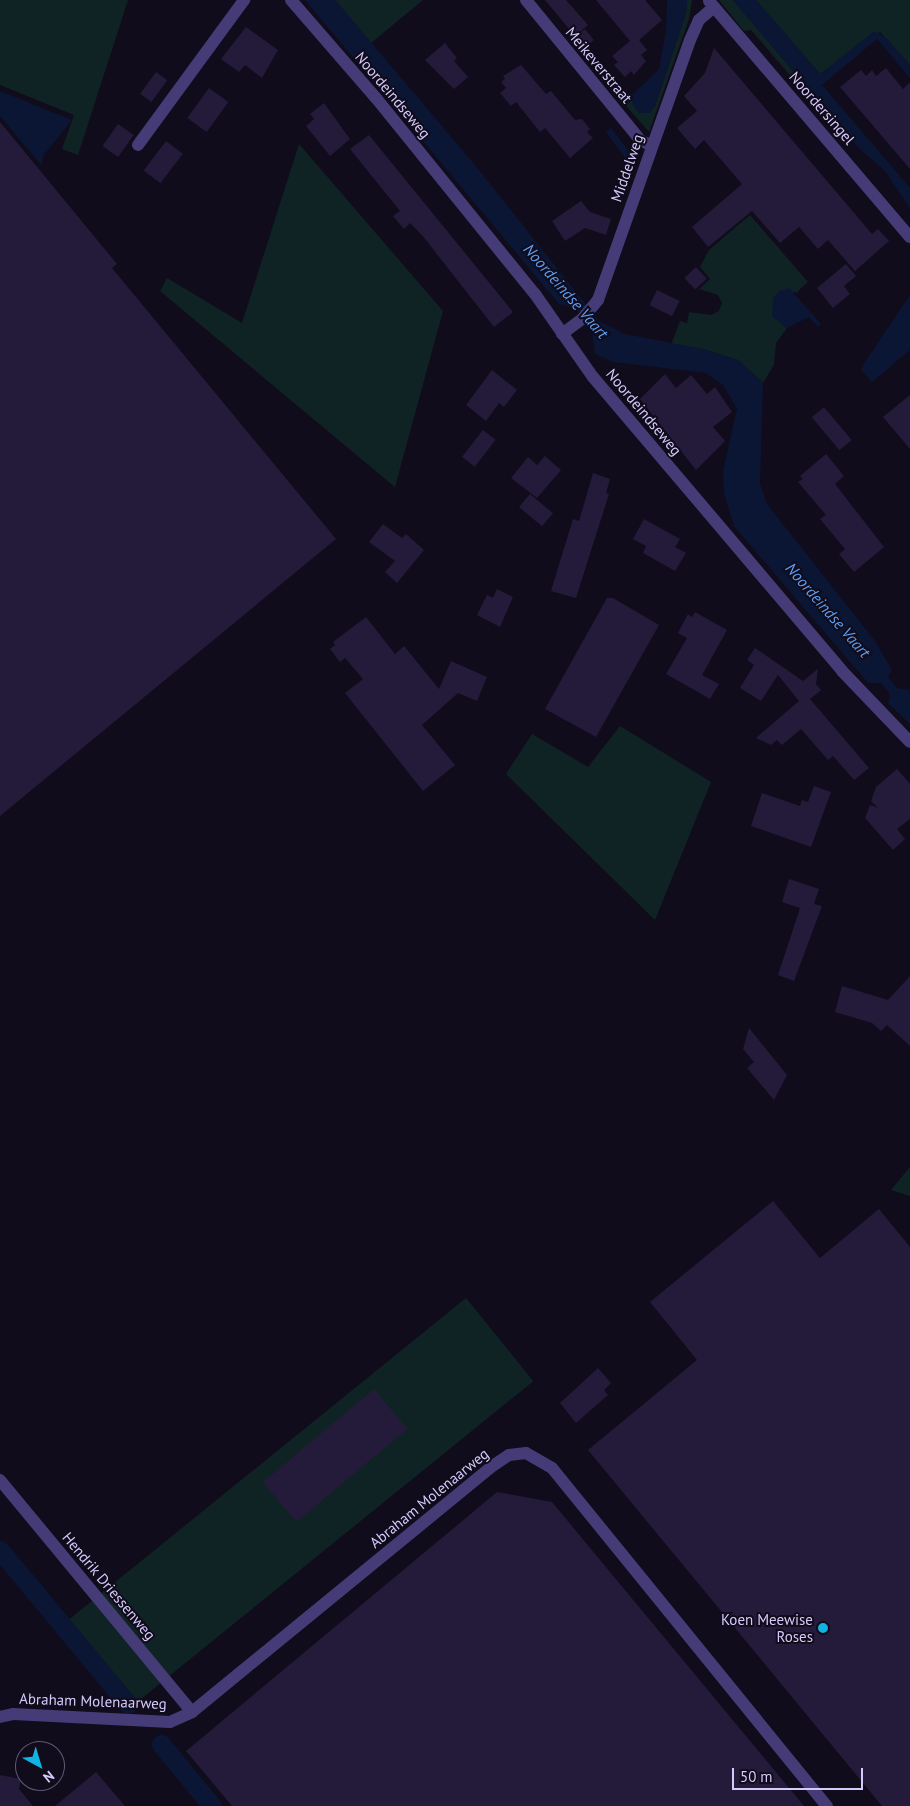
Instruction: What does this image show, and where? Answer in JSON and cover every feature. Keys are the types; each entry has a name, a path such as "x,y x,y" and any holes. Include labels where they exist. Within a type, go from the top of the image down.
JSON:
{"street":[{"path":"138,145 244,0"},
{"name":"Noordeindseweg","path":"291,0 413,143 535,294 593,377 842,672 910,742"},
{"name":"Meikeverstraat","path":"526,0 641,141 651,146"},
{"name":"Middelweg","path":"562,334 586,314 598,300 694,28 711,3"},
{"name":"Noordersingel","path":"711,3 910,237"},
{"name":"Abraham Molenaarweg","path":"0,1717 13,1714 170,1722 192,1712 494,1465 509,1454 526,1453 552,1468 827,1806"},
{"name":"Hendrik Driessenweg","path":"0,1480 192,1712"}],"green space":[{"path":"0,0 128,0 78,155 62,149 74,115 0,85"},
{"path":"335,0 423,0 371,43"},
{"path":"687,0 692,0 689,19 649,132 622,101 631,96 631,99 649,113 655,106 686,13"},
{"path":"719,0 733,0 816,98 813,102 751,30 744,31"},
{"path":"756,0 910,0 910,65 880,32 820,74"},
{"path":"299,144 443,311 395,487 160,291 167,278 242,323"},
{"path":"750,215 808,282 796,293 794,291 783,326 787,328 776,343 774,365 763,383 738,360 703,349 671,345 680,321 687,323 689,312 711,315 719,311 722,303 718,295 699,289 710,279 700,267 709,250"},
{"path":"620,726 711,782 655,920 506,774 532,734 588,767"},
{"path":"910,1167 910,1196 891,1190"},
{"path":"466,1298 533,1381 128,1710 60,1627"}],"water":[{"name":"Noordeindse Vaart","path":"305,0 335,0 475,165 599,321 625,334 703,349 738,360 763,383 760,484 767,504 875,641 892,670 888,677 897,688 910,690 910,724 888,703 890,694 881,683 868,683 734,526 724,493 723,471 737,409 723,385 706,373 613,362 595,354 592,332 576,308 559,304"},
{"path":"667,0 687,0 686,13 655,105 649,113 639,113 633,105 631,96 659,69 666,31"},
{"path":"733,0 756,0 820,74 874,31 887,38 910,65 910,78 877,39 822,85 910,188 910,208 885,171 858,147"},
{"path":"0,91 72,120 43,156 42,166 0,116"},
{"path":"611,128 635,159 617,201 614,198 628,162 606,132"},
{"path":"789,288 821,324 818,327 809,317 787,328 772,317 773,298 779,291"},
{"path":"910,295 910,350 872,382 861,370 863,365"}],"building":[{"path":"545,0 566,0 588,25 575,36"},
{"path":"596,0 645,0 662,20 639,40 647,50 641,55 646,61 634,75 631,71 625,77 614,65 618,62 612,56 630,41"},
{"path":"246,27 278,50 262,78 245,65 239,72 221,59"},
{"path":"585,29 594,40 581,50 573,39"},
{"path":"445,43 457,58 454,61 468,77 454,89 425,60"},
{"path":"714,48 872,234 878,229 889,241 855,271 828,240 818,249 799,227 780,243 752,211 708,247 692,227 742,184 704,140 695,149 677,128 697,111 684,96 705,73"},
{"path":"521,65 546,94 551,91 575,120 582,119 590,129 587,132 593,138 570,158 545,128 540,132 516,102 511,106 500,93 506,88 501,82 505,79 503,76"},
{"path":"886,68 903,89 910,82 910,169 840,87 861,70 866,76 872,70 876,76"},
{"path":"156,72 167,80 151,102 140,94"},
{"path":"209,88 228,102 207,132 187,118"},
{"path":"324,103 350,139 330,156 306,126 314,119 310,114"},
{"path":"0,122 117,264 112,268 336,539 0,816"},
{"path":"118,124 134,135 118,157 103,146"},
{"path":"369,135 513,312 494,327 422,235 410,223 404,229 393,216 400,211 350,149"},
{"path":"166,141 183,154 161,183 144,171"},
{"path":"581,201 590,212 611,219 606,235 585,228 565,241 552,221"},
{"path":"846,264 856,276 844,286 850,294 833,308 817,288"},
{"path":"696,267 707,279 695,290 684,278"},
{"path":"657,290 679,301 672,316 650,305"},
{"path":"492,370 517,390 504,407 499,403 486,421 466,405"},
{"path":"665,374 676,388 691,375 707,394 715,387 732,412 713,427 725,441 696,470 640,399"},
{"path":"910,395 910,449 883,417"},
{"path":"824,407 852,440 839,450 812,417"},
{"path":"483,430 496,440 475,467 462,457"},
{"path":"826,454 844,476 835,484 884,547 854,572 839,554 845,549 820,519 826,515 798,482 803,479 800,476"},
{"path":"545,456 561,470 537,498 511,478 528,457 537,465"},
{"path":"593,473 610,479 606,493 609,494 576,598 551,591 573,519 579,521"},
{"path":"530,494 553,513 542,526 519,507"},
{"path":"644,519 680,539 675,547 686,553 675,571 643,553 646,546 633,539"},
{"path":"383,524 402,538 406,534 424,550 397,583 385,572 395,561 369,542"},
{"path":"497,589 513,597 500,627 477,615 487,595 493,598"},
{"path":"607,598 613,598 659,625 596,737 545,709"},
{"path":"695,612 727,630 702,675 719,684 710,699 666,674 687,638 678,633 688,614 692,617"},
{"path":"366,617 395,654 404,646 439,689 451,661 487,677 477,701 458,693 422,725 455,765 423,791 345,693 363,679 345,658 340,662 330,649 335,645 333,642"},
{"path":"755,648 803,681 818,669 816,684 821,690 810,699 869,768 854,780 833,756 828,760 801,729 782,745 777,740 771,745 756,738 799,701 778,675 761,701 740,688 754,665 747,660"},
{"path":"897,769 910,784 910,819 897,829 905,839 893,850 865,818 870,805 878,808 871,801 876,787"},
{"path":"814,786 831,792 811,847 751,826 762,793 800,806 802,800 808,802"},
{"path":"789,879 819,889 814,904 822,906 794,981 778,975 800,908 782,902"},
{"path":"910,976 910,1046 887,1025 881,1031 872,1023 835,1012 842,986 888,1000"},
{"path":"749,1028 787,1075 774,1100 747,1068 754,1062 743,1049"},
{"name":"Koen Meewise Roses","path":"773,1201 820,1258 879,1209 910,1247 910,1806 882,1806 588,1450 697,1360 650,1302"},
{"path":"598,1368 611,1383 604,1390 608,1395 576,1423 560,1403"},
{"path":"374,1389 407,1429 296,1522 263,1482"},
{"path":"497,1492 552,1502 804,1806 232,1806 186,1751"},
{"path":"96,1772 125,1806 55,1806"},
{"path":"0,1775 15,1778 15,1791 21,1791 33,1806 0,1806"}],"waterway":[{"path":"0,1550 128,1704"},
{"path":"161,1744 212,1806"}],"place":[{"name":"Koen Meewise Roses","path":"823,1628"}]}
